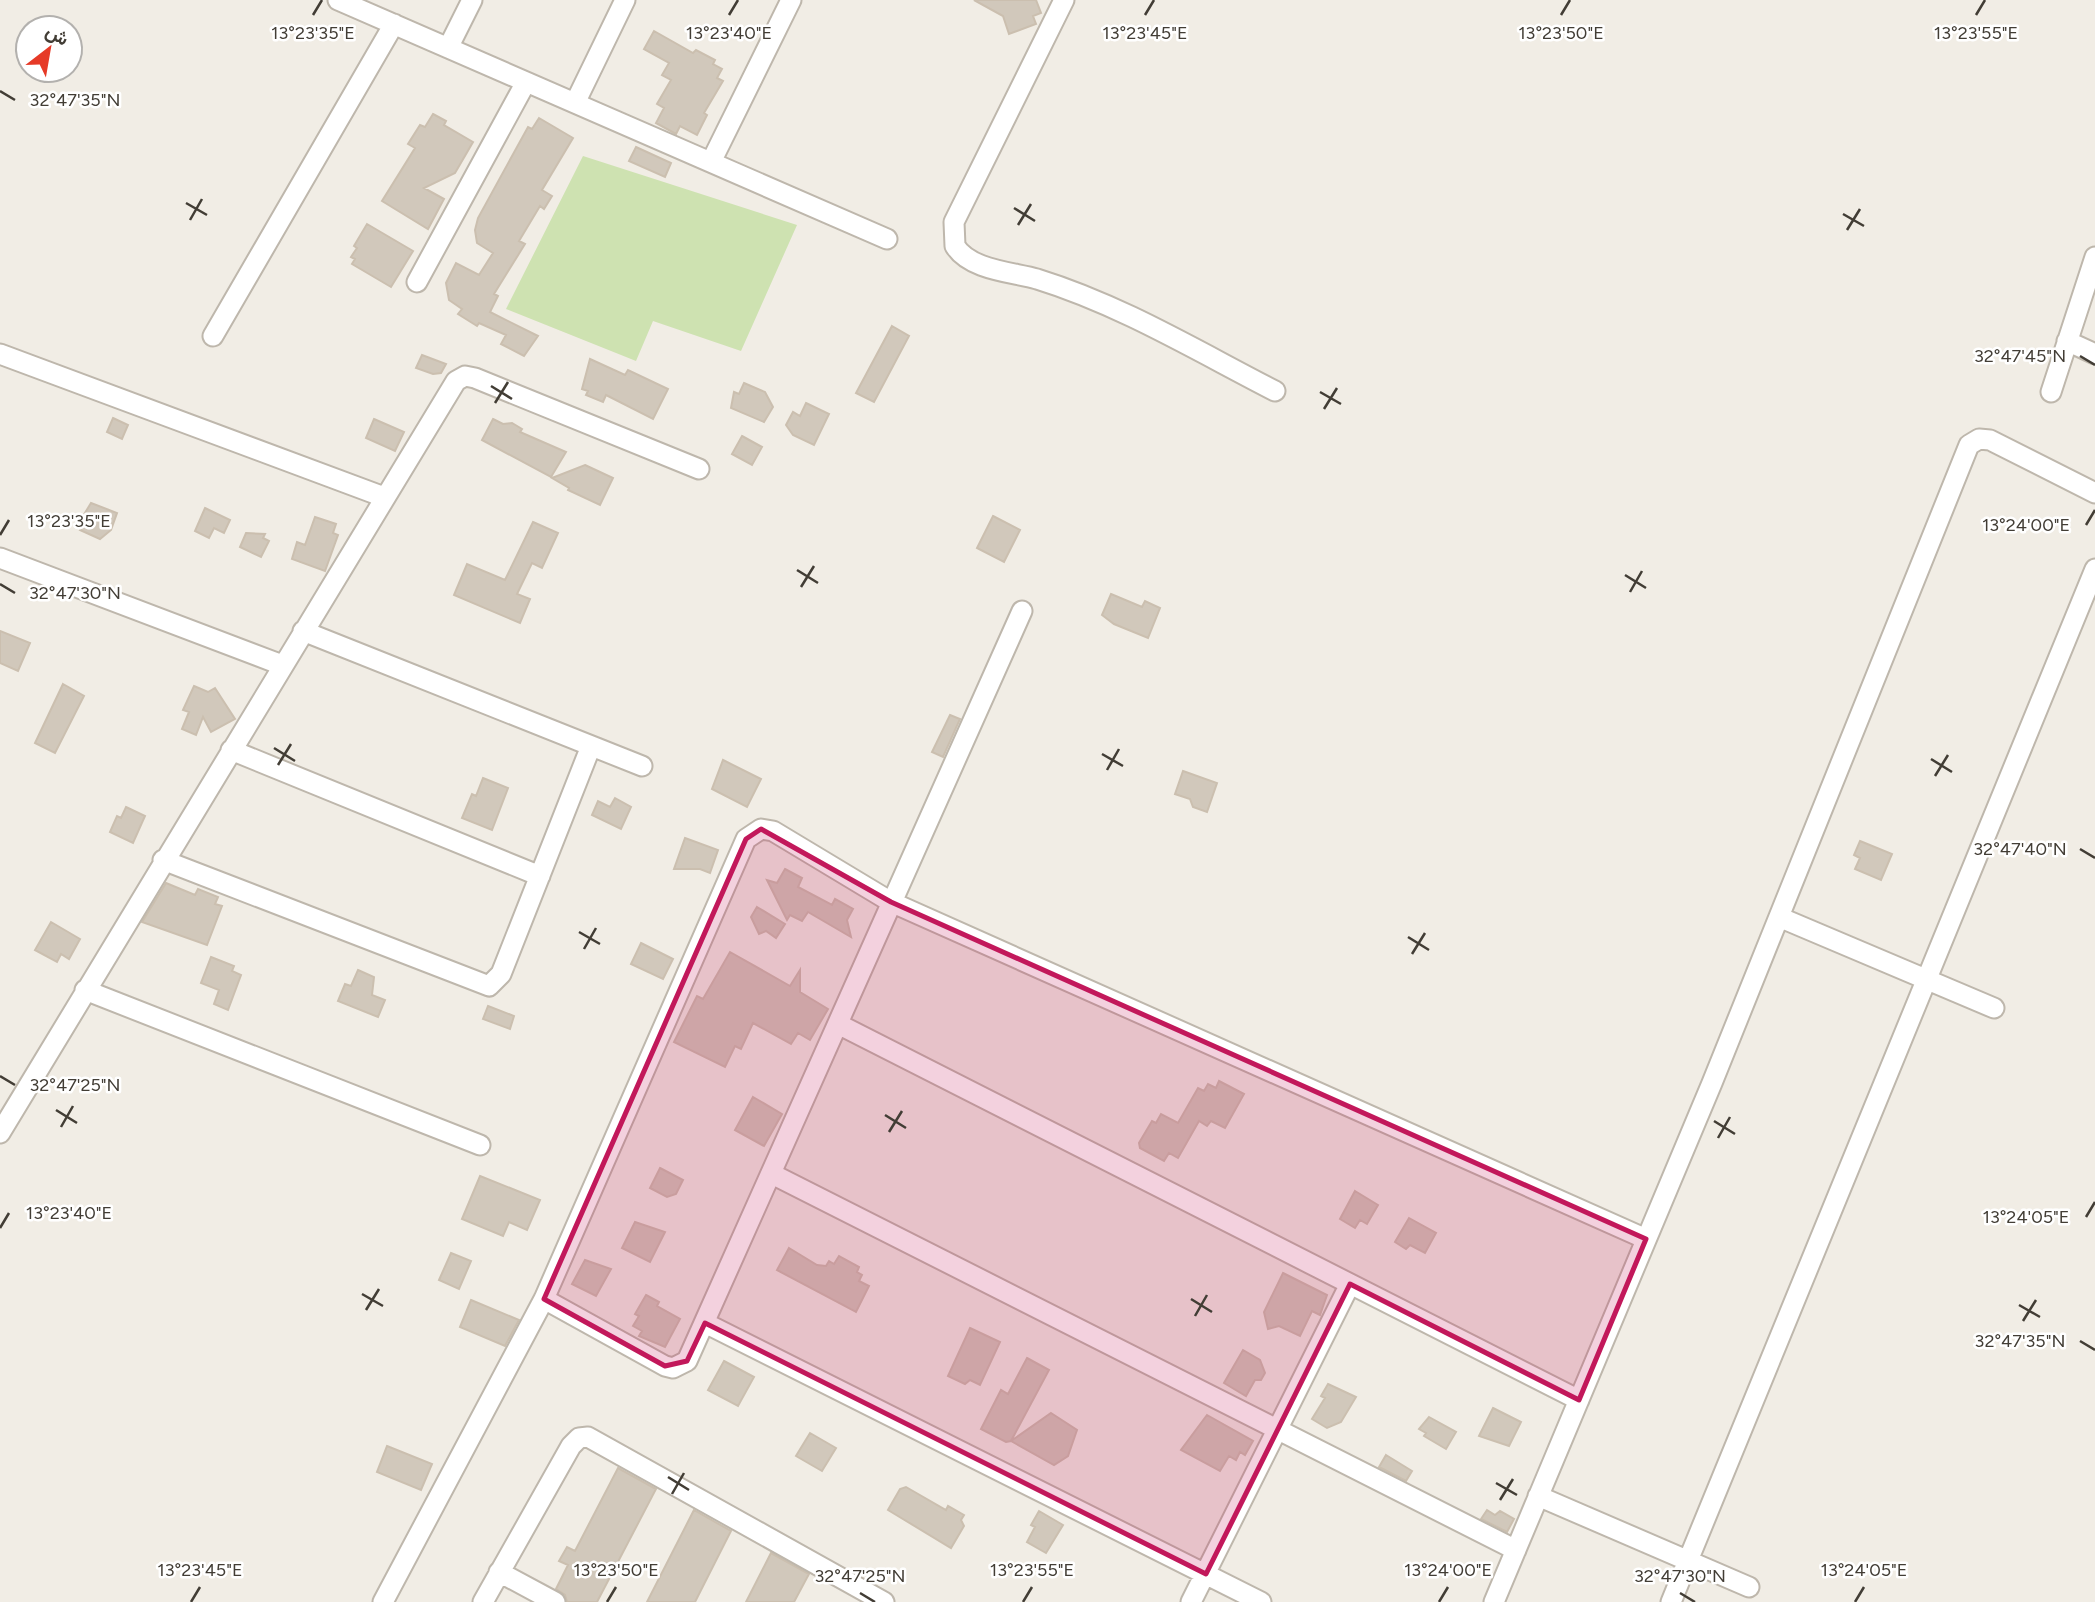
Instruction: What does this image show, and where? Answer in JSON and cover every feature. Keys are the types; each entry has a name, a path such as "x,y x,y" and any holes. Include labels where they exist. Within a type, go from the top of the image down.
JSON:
{"street":[{"path":"338,0 887,239"},
{"path":"448,48 472,0"},
{"path":"575,103 625,0"},
{"path":"710,162 791,0"},
{"path":"1064,0 954,222 952,230 955,246 959,253 973,262 1058,286 1111,307 1275,391"},
{"path":"214,336 394,24"},
{"path":"417,282 526,82"},
{"path":"2051,392 2095,257"},
{"path":"2067,341 2095,354"},
{"path":"0,354 384,497"},
{"path":"0,1133 453,385 465,376 475,378 699,469"},
{"path":"1494,1602 1779,917 1969,445 1979,439 1990,440 2095,493"},
{"path":"0,558 282,665"},
{"path":"1671,1602 2095,569"},
{"path":"544,1299 673,1368 687,1361 1022,611"},
{"path":"303,631 642,766"},
{"path":"163,860 484,986 499,979 591,746"},
{"path":"230,750 540,876"},
{"path":"383,1602 544,1299 750,835 761,830 773,831 891,902 1646,1239"},
{"path":"1779,917 1994,1008"},
{"path":"85,990 480,1145"},
{"path":"838,1024 1578,1400"},
{"path":"772,1174 1516,1550"},
{"path":"1191,1602 1350,1284"},
{"path":"705,1323 1262,1602"},
{"path":"483,1602 571,1446 579,1438 587,1437 884,1602"},
{"path":"1538,1496 1749,1587"},
{"path":"499,1572 555,1602"}],"highlighted area":[{"path":"761,829 891,902 1646,1239 1579,1400 1350,1284 1206,1574 705,1323 687,1361 665,1366 544,1299 746,839"}],"green space":[{"path":"583,156 797,225 741,351 653,321 636,361 506,309"}],"building":[{"path":"974,0 1036,0 1041,13 1033,16 1036,24 1009,34 1003,16"},
{"path":"654,31 693,53 696,50 715,60 713,64 722,69 717,78 723,81 704,113 707,115 697,135 680,126 676,134 656,123 664,108 657,104 671,80 662,75 669,63 644,49"},
{"path":"433,114 446,121 444,125 473,142 455,173 424,188 444,199 428,229 382,201 415,148 408,144 420,125 425,127"},
{"path":"539,118 573,138 542,190 552,196 544,209 540,206 519,241 525,244 494,294 498,296 490,312 538,336 524,356 501,344 506,335 479,323 477,326 458,314 462,309 449,300 446,283 456,263 479,275 493,253 477,243 475,230 478,218 528,127 532,129"},
{"path":"636,147 671,163 665,177 629,161"},
{"path":"367,224 413,251 391,287 352,264 355,259 351,257 357,248 354,246"},
{"path":"892,326 909,336 874,402 856,393"},
{"path":"422,355 446,364 441,373 433,374 416,368"},
{"path":"590,359 625,375 628,370 668,389 653,419 606,395 603,402 586,395 588,391 582,389"},
{"path":"744,383 765,392 773,407 764,422 731,408 734,392 739,394"},
{"path":"806,403 829,414 814,445 793,435 786,425 793,412 800,416"},
{"path":"113,418 128,425 122,439 107,432"},
{"path":"374,419 404,432 395,451 366,438"},
{"path":"493,419 503,424 512,423 522,429 520,432 566,452 551,477 482,440"},
{"path":"742,436 762,447 752,465 732,454"},
{"path":"585,465 613,478 600,505 568,490 569,488 552,478"},
{"path":"91,503 117,513 111,530 100,539 80,530 83,525 80,521"},
{"path":"205,508 230,520 224,533 214,528 209,538 195,531"},
{"path":"993,516 1020,530 1004,562 977,548"},
{"path":"315,517 336,524 333,533 338,535 325,571 292,559 297,542 305,545"},
{"path":"533,522 558,533 542,568 532,563 517,594 530,599 520,623 454,595 467,564 505,580"},
{"path":"246,533 265,534 263,538 269,541 261,557 240,547"},
{"path":"1111,594 1142,607 1145,601 1160,608 1148,638 1114,624 1102,615"},
{"path":"0,631 30,643 18,671 0,663"},
{"path":"63,684 84,696 55,753 35,743"},
{"path":"194,686 208,692 215,688 235,719 211,732 203,717 196,735 182,729 189,712 183,710"},
{"path":"950,715 960,719 943,757 932,752"},
{"path":"723,760 761,779 747,807 712,789"},
{"path":"1183,771 1217,783 1207,812 1193,807 1190,799 1175,794"},
{"path":"483,778 508,788 492,830 462,818 472,794 476,796"},
{"path":"615,798 631,807 621,829 592,815 598,801 610,807"},
{"path":"126,807 145,816 133,843 110,832 117,816 121,818"},
{"path":"685,838 718,850 710,873 700,869 674,869"},
{"path":"1860,841 1892,854 1881,880 1855,869 1860,858 1854,855"},
{"path":"785,869 802,878 798,887 832,905 835,899 853,909 847,920 851,937 808,912 802,921 790,915 787,920 767,880 777,883"},
{"path":"166,883 195,895 198,889 218,897 215,904 222,906 207,945 142,922"},
{"path":"757,907 785,924 776,938 766,931 759,934 751,917"},
{"path":"51,922 80,939 69,959 61,954 57,962 35,950"},
{"path":"641,943 673,959 663,979 631,964"},
{"path":"730,952 790,986 800,970 800,992 828,1009 810,1040 798,1033 791,1044 753,1023 741,1049 735,1046 725,1067 674,1042 697,996 703,999"},
{"path":"211,957 234,966 232,971 241,975 228,1010 214,1004 219,990 201,983"},
{"path":"358,970 374,977 372,995 385,1000 378,1017 338,1001 345,984 351,986"},
{"path":"488,1006 514,1016 510,1029 483,1019"},
{"path":"1219,1081 1244,1094 1225,1128 1211,1121 1207,1126 1199,1121 1178,1158 1169,1153 1164,1161 1140,1148 1139,1143 1152,1121 1156,1123 1161,1114 1178,1123 1198,1088 1204,1091 1208,1084 1216,1088"},
{"path":"753,1097 782,1114 764,1146 735,1130"},
{"path":"660,1168 683,1180 676,1194 667,1197 650,1188"},
{"path":"480,1176 540,1200 527,1230 509,1222 503,1236 462,1219"},
{"path":"1355,1191 1378,1205 1367,1224 1360,1220 1355,1228 1340,1219"},
{"path":"1409,1218 1436,1233 1425,1253 1410,1245 1406,1249 1395,1242"},
{"path":"635,1222 665,1232 650,1262 622,1248"},
{"path":"789,1248 817,1265 826,1266 829,1261 834,1264 839,1256 859,1267 857,1272 862,1275 859,1281 869,1286 856,1312 777,1270"},
{"path":"451,1253 471,1261 459,1289 439,1280"},
{"path":"585,1260 611,1269 596,1296 572,1284"},
{"path":"1283,1273 1327,1295 1320,1315 1312,1311 1300,1336 1279,1326 1268,1329 1264,1312"},
{"path":"646,1295 659,1302 657,1306 680,1319 665,1347 639,1336 642,1331 633,1326 639,1316 635,1314"},
{"path":"471,1300 519,1320 505,1346 460,1327"},
{"path":"970,1328 1000,1342 980,1385 970,1380 965,1384 948,1376"},
{"path":"1243,1350 1260,1360 1265,1373 1261,1380 1255,1380 1246,1396 1224,1383"},
{"path":"1027,1358 1049,1370 1011,1441 1006,1442 981,1429 1001,1390 1008,1394"},
{"path":"724,1361 754,1377 738,1406 708,1390"},
{"path":"1328,1384 1356,1397 1341,1422 1327,1428 1312,1419 1325,1398 1321,1396"},
{"path":"1493,1408 1521,1422 1509,1446 1479,1436"},
{"path":"1051,1413 1077,1430 1068,1456 1054,1465 1011,1441"},
{"path":"1207,1415 1253,1441 1245,1455 1240,1452 1236,1460 1229,1456 1220,1471 1181,1450"},
{"path":"1429,1417 1456,1432 1446,1449 1424,1436 1426,1433 1419,1429"},
{"path":"810,1433 836,1448 822,1471 796,1456"},
{"path":"387,1446 432,1464 421,1490 377,1472"},
{"path":"1386,1455 1412,1471 1406,1481 1379,1467"},
{"path":"618,1468 656,1489 597,1602 567,1602 565,1595 556,1589 568,1565 559,1561 567,1547 575,1551"},
{"path":"906,1487 946,1510 948,1506 964,1515 961,1520 964,1526 951,1548 888,1510 900,1489"},
{"path":"694,1510 731,1531 695,1602 647,1602"},
{"path":"1487,1510 1495,1515 1500,1511 1514,1519 1507,1532 1481,1519"},
{"path":"1039,1511 1063,1525 1046,1553 1027,1542 1035,1527 1031,1525"},
{"path":"771,1553 809,1574 794,1602 746,1602"}]}
